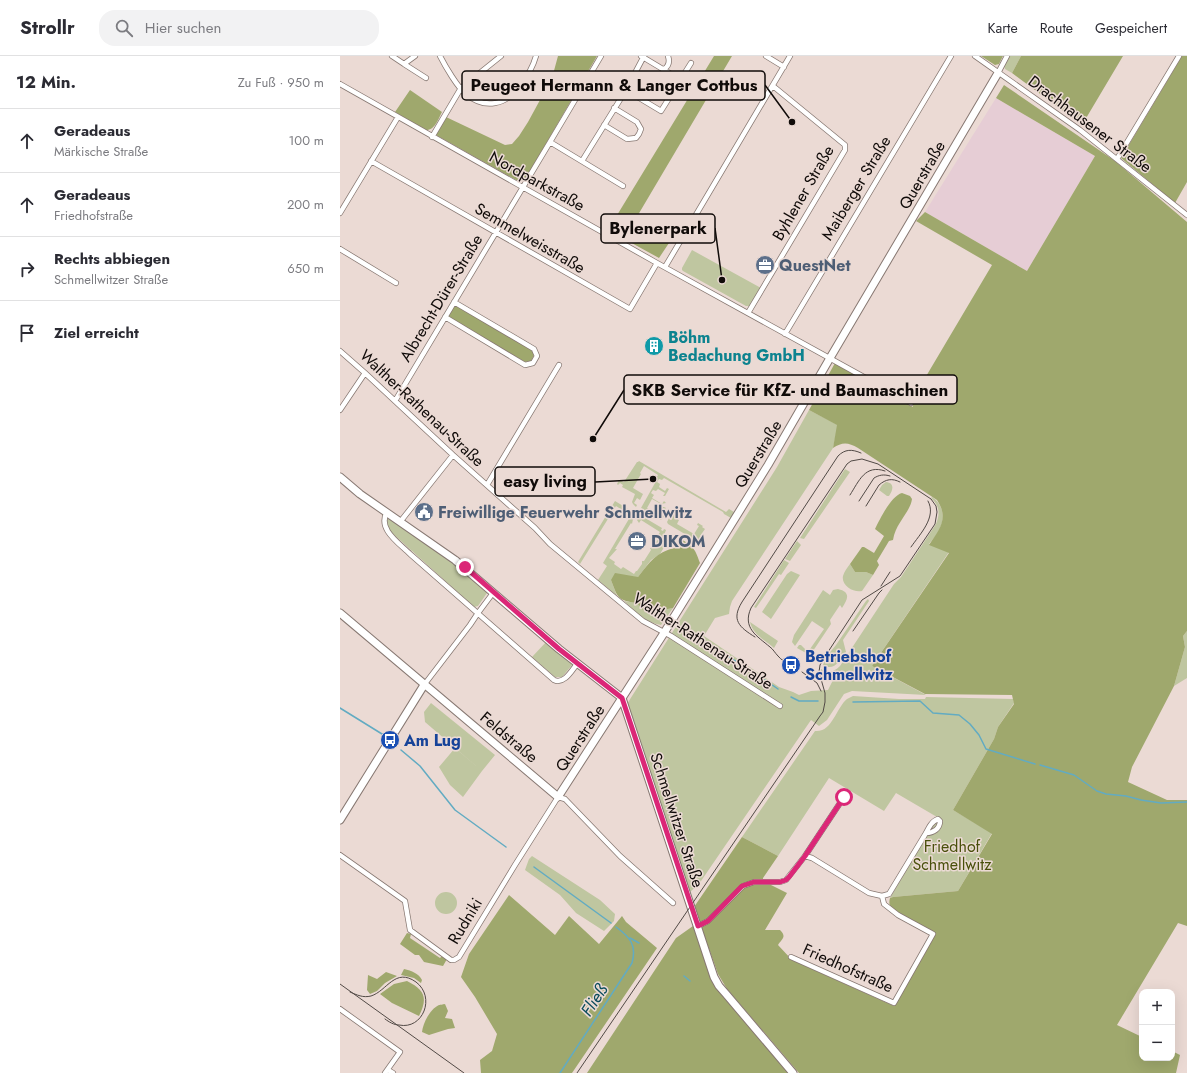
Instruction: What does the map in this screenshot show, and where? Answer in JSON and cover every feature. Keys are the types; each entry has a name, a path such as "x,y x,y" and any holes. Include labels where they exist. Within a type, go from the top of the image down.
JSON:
{"street":[{"path":"392,56 426,78"},
{"path":"404,64 414,56"},
{"path":"440,56 445,66 465,93 471,98 490,104 510,97 526,78 532,68 536,56"},
{"path":"432,136 461,88 501,56"},
{"name":"Albrecht-Dürer-Straße","path":"394,401 445,318 600,56"},
{"path":"664,69 669,63 668,56"},
{"path":"766,56 784,67"},
{"path":"665,267 790,56"},
{"name":"Maiberger Straße","path":"785,334 951,56"},
{"name":"Drachhausener Straße","path":"975,56 1080,130 1187,215"},
{"name":"Querstraße","path":"558,797 664,633 768,465 1007,56"},
{"path":"1117,159 1179,56"},
{"path":"582,161 626,90 643,57 681,80"},
{"path":"626,90 661,111 691,63"},
{"name":"Nordparkstraße","path":"340,84 522,188 911,403"},
{"name":"Byhlener Straße","path":"748,313 845,150 845,145 773,86"},
{"path":"604,125 628,139 636,138 639,134 641,129 637,122 614,108"},
{"path":"340,213 398,117"},
{"path":"550,142 624,186"},
{"name":"Semmelweisstraße","path":"371,161 630,309 657,263"},
{"path":"340,249 396,282"},
{"path":"445,318 525,365 533,364 537,356 534,349 454,302"},
{"name":"Walther-Rathenau-Straße","path":"340,351 556,548 643,621 671,636 780,706"},
{"name":"Walther-Rathenau-Straße","path":"487,485 559,365"},
{"path":"340,410 365,373"},
{"path":"400,522 453,455"},
{"path":"340,476 360,494 455,560 578,664 622,698"},
{"path":"387,512 384,517 385,527 388,532 410,554 557,682 564,680 578,664"},
{"path":"340,820 424,685 470,626 478,612 493,593"},
{"name":"Feldstraße","path":"340,613 558,797 565,799 620,856 672,903"},
{"name":"Schmellwitzer Straße","path":"622,698 714,977 719,986 793,1073"},
{"name":"Rudniki","path":"340,855 405,901 410,930 451,960 454,960 459,957 558,797"},
{"path":"698,926 708,921 742,886 754,882 780,882 786,880 805,856 844,797"},
{"path":"805,856 812,858 869,893 882,896 889,894 926,832"},
{"name":"Friedhofstraße","path":"791,956 894,1003 933,934 898,915 884,904 882,896"},
{"path":"340,1009 400,1052 386,1071 393,1073"}],"shaded area":[{"path":"996,98 1095,156 1027,271 925,212"}],"green space":[{"path":"558,56 597,56 526,178 522,181 516,180 436,135 446,117 505,145 512,144 528,122 552,78"},
{"path":"714,56 732,56 635,220 671,240 659,258 608,230"},
{"path":"981,56 1003,56 999,64 995,65"},
{"path":"1010,56 1021,56 1012,73 1005,69 1004,66"},
{"path":"1021,56 1123,56 1082,125 1012,73"},
{"path":"1182,56 1187,56 1187,182 1175,203 1121,158"},
{"path":"1004,85 1115,161 1187,222 1187,631 1183,636 1185,647 1174,686 1132,767 1128,782 1167,800 1187,800 1187,926 1178,923 1117,1025 1139,1036 1139,1061 1175,1061 1175,1052 1180,1055 1176,1073 799,1073 727,989 718,974 694,907 742,837 778,856 763,878 763,883 771,885 787,893 765,930 780,930 782,932 783,938 778,945 792,960 894,1006 935,933 906,918 891,907 889,902 890,898 958,891 992,834 953,810 994,739 998,727 1014,704 1012,695 925,694 872,666 949,553 929,545 937,534 942,523 943,518 941,506 937,500 858,448 845,444 833,448 837,425 809,410 835,363 913,407 912,400 992,265 916,221 925,212 1027,271 1095,156 996,98"},
{"path":"410,90 442,112 436,124 431,129 425,130 395,112"},
{"path":"692,250 761,288 749,306 746,306 683,271 682,268"},
{"path":"455,304 532,350 534,355 531,361 525,362 447,316"},
{"path":"809,410 838,425 833,448 732,601 729,614 715,618 704,636 779,687 799,695 811,691 828,690 833,680 828,676 821,676 821,669 831,672 840,666 936,524 938,507 931,498 932,497 941,507 943,519 938,532 929,544 949,552 872,666 926,695 852,691 844,694 827,720 819,726 811,720 699,884 690,892 627,704 777,467"},
{"path":"639,461 726,512 729,509 734,512 731,518 664,478 662,480 659,479 657,482 660,484 659,487 665,491 667,488 669,489 665,496 663,496 665,493 658,489 656,491 653,490 651,493 654,495 652,498 662,504 652,499 647,508 656,514 661,507 659,510 666,514 661,520 641,508 658,475 644,466 633,488 643,494 640,500 637,498 634,503 637,505 636,507 632,502 635,494 622,487 623,485 620,483 618,485 617,484 619,480 624,482"},
{"path":"845,469 850,472 804,539 800,538"},
{"path":"886,482 892,485 889,496 879,490"},
{"path":"902,493 910,496 912,499 911,504 897,528 893,540 889,541 877,561 879,565 873,575 866,572 855,572 850,564 862,547 874,553 884,536 875,529 890,503 894,498"},
{"path":"615,501 628,510 624,514 624,511 616,506 580,564 578,562"},
{"path":"673,510 683,511 677,524 694,534 699,526 697,525 698,523 703,526 702,527 705,529 700,536 703,538 702,542 700,543 668,524 667,522"},
{"path":"633,512 636,513 632,524 631,523 615,549 617,549 609,558 621,569 623,567 634,574 651,550 650,548 652,548 659,538 658,535 660,532 641,520 639,523 637,520 640,515 662,528 661,530 666,530 664,535 669,538 672,534 660,554 651,560 638,577 611,580 617,596 598,580 607,566 603,563"},
{"path":"388,517 454,562 487,590 487,593 478,606 474,607 391,532 387,527 386,521"},
{"path":"681,539 694,549 700,563 673,608 657,611 644,611 637,603 625,601 619,597 611,580 615,573 638,577 658,555 675,548"},
{"path":"797,541 801,545 790,561 785,559"},
{"path":"784,560 789,563 781,575 779,574 756,608 754,607"},
{"path":"850,564 855,572 866,572 873,575 862,591 852,590 844,583 843,574"},
{"path":"791,571 800,575 771,619 762,612 787,574"},
{"path":"838,589 847,594 846,602 842,608 840,605 830,620 831,624 815,648 812,652 806,653 797,648 801,645 805,649 810,649 824,629 812,621 795,646 792,642 794,635 823,590 830,595 833,590"},
{"path":"868,599 869,601 843,640 846,652 834,666 827,667 823,665 826,657"},
{"path":"624,601 637,603 657,611 673,608 661,625 650,622"},
{"path":"750,622 778,641 774,648 757,634"},
{"path":"1187,631 1187,678 1174,686 1185,647 1183,636"},
{"path":"547,641 572,663 562,677 555,677 532,657"},
{"name":"Friedhof Schmellwitz","path":"853,696 899,699 925,699 926,697 1013,699 1014,703 998,727 994,739 953,810 992,833 958,891 890,898 937,817 896,793 884,811 829,778 778,856 742,837 815,731 821,731 826,728 843,703"},
{"path":"431,703 495,755 482,771 425,722 424,712"},
{"path":"455,748 482,771 463,797 450,785 439,767"},
{"path":"532,856 600,900 615,914 614,921 604,931 576,913 560,895 525,870 529,859"},
{"path":"446,892 454,895 457,903 454,911 446,914 438,911 435,903 438,895"},
{"path":"509,895 555,935 569,916 599,944 622,916 626,922 657,948 572,1073 481,1073 480,1060 492,1051 497,1034 461,977 469,954"},
{"path":"693,926 696,929 711,976 790,1073 587,1073 676,938"},
{"path":"407,933 411,934 410,938 440,958 442,956 447,959 443,966 424,962 419,955 415,955 400,944"},
{"path":"404,969 417,974 422,980 421,983 414,978 401,975"},
{"path":"386,972 397,976 385,983 377,991 370,994 367,990 368,975 377,979"},
{"path":"407,981 418,988 423,995 424,999 422,1010 419,1016 392,1003 380,994 394,984"},
{"path":"445,1004 448,1011 445,1018 452,1019 455,1028 429,1035 422,1032 425,1021 430,1013 439,1005"}],"waterway":[{"path":"699,638 757,675"},
{"path":"765,680 778,689"},
{"path":"791,697 799,701 818,701"},
{"path":"853,702 920,701 933,713 959,715 970,724 979,735 986,749 1035,764"},
{"name":"Fließ","path":"340,708 382,734"},
{"name":"Fließ","path":"401,750 420,766 455,810 506,847"},
{"path":"1040,765 1074,775 1097,791 1106,794 1126,796 1161,803 1187,802"},
{"name":"Fließ","path":"534,867 611,923"},
{"name":"Fließ","path":"560,1073 632,963 634,951 633,946 629,938 616,927"},
{"name":"Fließ","path":"630,938 639,943"},
{"name":"Fließ","path":"684,976 690,981"}],"tram line":[{"path":"755,637 745,630 738,622 737,614 742,602 838,456 849,450 861,453"},
{"path":"577,1073 823,712 825,693 819,672 820,665 824,658 862,600 900,576 935,524 937,512 936,506 931,499 878,464 862,459 851,461 847,464 751,608 748,621 752,631 781,659 791,665"},
{"path":"850,495 863,475 872,470 878,469 885,471"},
{"path":"859,501 874,478 882,475 890,476"},
{"path":"866,506 879,485 887,480 900,482"},
{"path":"911,547 923,531 929,519 930,507 928,501"},
{"path":"881,586 890,572"},
{"path":"853,631 882,590"},
{"path":"802,672 817,683 821,691"},
{"path":"350,992 368,997 402,977 409,978 416,982 422,988 426,1004 420,1018 407,1025 395,1024 385,1019"},
{"path":"340,984 464,1073"}],"place":[{"name":"Peugeot Hermann & Langer Cottbus","path":"792,122"},
{"name":"QuestNet","path":"765,265"},
{"name":"Bylenerpark","path":"722,280"},
{"name":"Böhm Bedachung GmbH","path":"654,346"},
{"name":"SKB Service für KfZ- und Baumaschinen","path":"593,439"},
{"name":"easy living","path":"653,479"},
{"name":"Freiwillige Feuerwehr Schmellwitz","path":"424,512"},
{"name":"DIKOM","path":"637,541"},
{"name":"Betriebshof Schmellwitz","path":"791,665"},
{"name":"Am Lug","path":"390,740"}],"route":[{"path":"465,567 559,649 622,698 698,926 708,921 742,886 754,882 780,882 786,880 805,856 844,797"}]}
